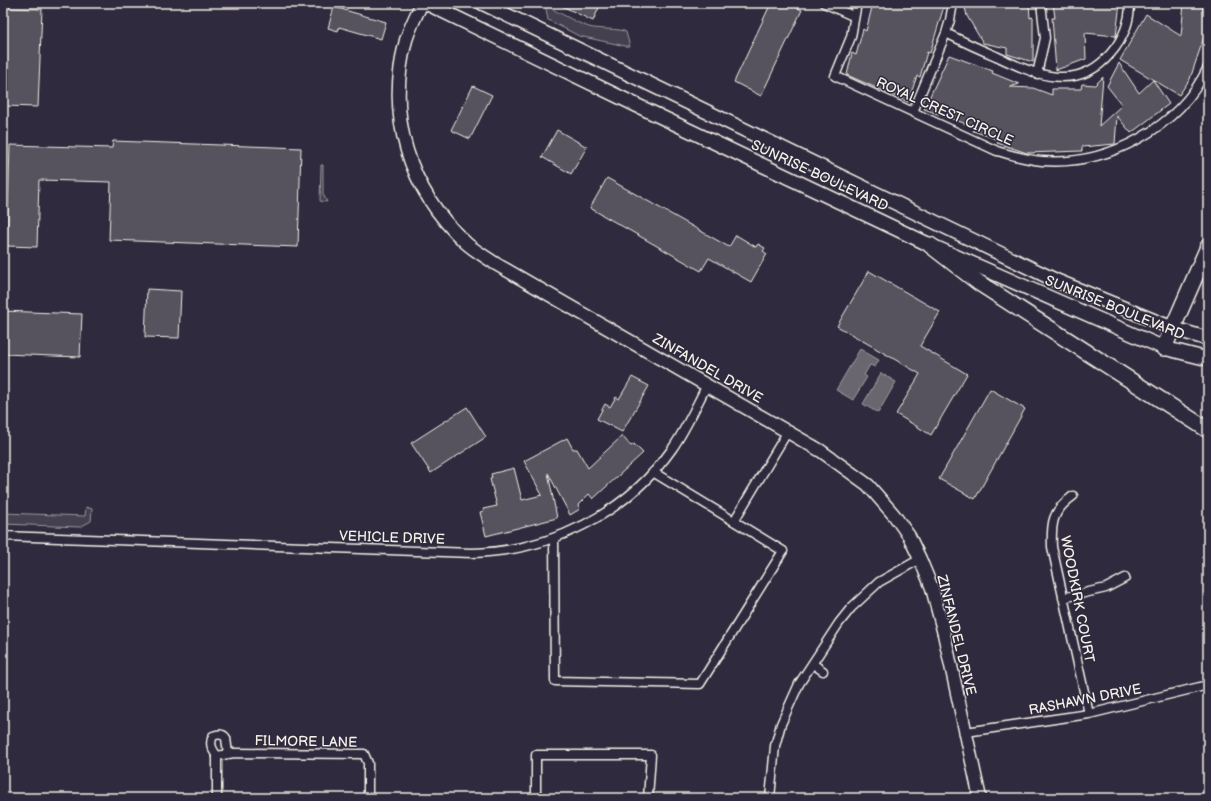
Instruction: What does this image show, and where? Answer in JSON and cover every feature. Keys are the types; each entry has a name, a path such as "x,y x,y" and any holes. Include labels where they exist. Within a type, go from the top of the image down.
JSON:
{"highway":[{"path":"930,245 979,283 1208,430"},
{"path":"1164,348 1208,247"}],"main road":[{"name":"SUNRISE BOULEVARD","path":"426,3 930,245 1164,348 1208,359"},
{"name":"SUNRISE BOULEVARD","path":"482,3 1057,281 1172,328 1208,339"}],"street":[{"name":"ZINFANDEL DRIVE","path":"422,3 406,39 399,93 401,129 412,169 422,188 436,209 467,244 496,264 788,431 838,462 868,485 897,519 909,536 932,588 980,798"},
{"path":"824,3 853,16"},
{"name":"ROYAL CREST CIRCLE","path":"857,3 853,16 852,36 835,76 997,151 1022,158 1057,161 1085,159 1126,146 1154,129 1186,101 1195,90 1208,67"},
{"path":"913,112 946,33 953,3"},
{"path":"1037,74 1045,38 1041,3"},
{"path":"946,33 1037,74 1058,77 1073,76 1100,64 1117,46 1124,34 1128,20 1130,3"},
{"name":"VEHICLE DRIVE","path":"3,536 472,553 509,550 533,545 583,526 605,513 625,498 653,472 681,435 707,385"},
{"path":"734,521 788,431"},
{"path":"554,538 555,682 700,684 783,551 653,472"},
{"name":"WOODKIRK COURT","path":"1073,496 1063,503 1056,512 1051,530 1052,547 1089,714"},
{"path":"770,798 772,767 781,724 799,684 839,623 864,594 895,572 920,559"},
{"path":"1063,598 1106,588 1125,578"},
{"path":"812,664 823,671"},
{"name":"RASHAWN DRIVE","path":"966,732 1089,714 1208,685"},
{"path":"218,798 217,756 213,751 211,743 213,736 223,734 226,738 228,754"},
{"name":"FILMORE LANE","path":"217,756 228,754 364,754 368,763 368,798"},
{"path":"536,798 536,755 650,755 648,798"}],"shaded area":[{"path":"545,3 550,3 552,9 589,27 626,32 630,47 579,36 548,20"},
{"path":"321,165 323,165 323,194 327,202 320,201"},
{"path":"860,349 879,360 875,367 870,365 864,375 867,377 853,400 836,390"},
{"path":"881,373 896,382 878,413 863,404"},
{"path":"86,507 92,509 91,521 80,527 3,524 3,513 85,516"}],"building":[{"path":"556,3 601,3 593,21"},
{"path":"771,3 787,3 802,10 761,96 734,82"},
{"path":"873,3 940,3 944,6 930,53 927,52 920,77 917,76 908,102 847,75 852,53 856,55 863,29 866,31"},
{"path":"964,3 1029,3 1030,18 1033,17 1033,62 1007,54 1007,48 983,43 967,16"},
{"path":"1053,3 1120,3 1116,36 1085,33 1086,59 1056,70 1052,18 1055,18"},
{"path":"1184,3 1203,3 1203,12 1208,12 1208,16 1207,34 1205,34 1190,79 1179,95 1120,60 1146,14 1181,36"},
{"path":"334,7 386,22 381,39 339,27 338,31 328,28"},
{"path":"3,8 42,9 38,107 3,106"},
{"path":"949,55 993,71 992,73 1019,84 1010,87 1033,88 1052,95 1052,89 1081,89 1082,84 1095,85 1103,77 1099,126 1122,105 1107,86 1119,63 1139,93 1153,80 1169,104 1131,133 1117,116 1115,144 1082,147 1082,151 1027,153 997,143 999,140 973,131 975,127 924,109"},
{"path":"473,86 492,95 470,139 451,130"},
{"path":"557,130 587,147 571,174 542,157"},
{"path":"113,141 301,148 298,247 109,240 111,182 39,180 37,247 7,246 10,145 112,148"},
{"path":"607,178 729,247 736,235 756,247 758,244 765,248 763,251 767,254 751,282 709,258 701,271 590,208"},
{"path":"869,271 940,312 920,346 967,374 931,435 896,414 920,374 837,326"},
{"path":"147,289 181,291 179,338 145,337"},
{"path":"3,311 82,314 80,357 3,354"},
{"path":"632,377 649,386 622,432 597,419 605,404 610,407 616,397 619,399"},
{"path":"990,389 1025,409 975,499 939,479"},
{"path":"467,407 486,437 431,473 411,443"},
{"path":"622,436 631,446 634,444 643,453 593,499 589,494 578,505 580,509 570,515 548,473 557,518 486,536 480,512 484,511 483,509 497,506 490,479 492,478 491,474 514,468 522,500 542,495 524,461 567,438 573,449 577,449 588,468"}]}
